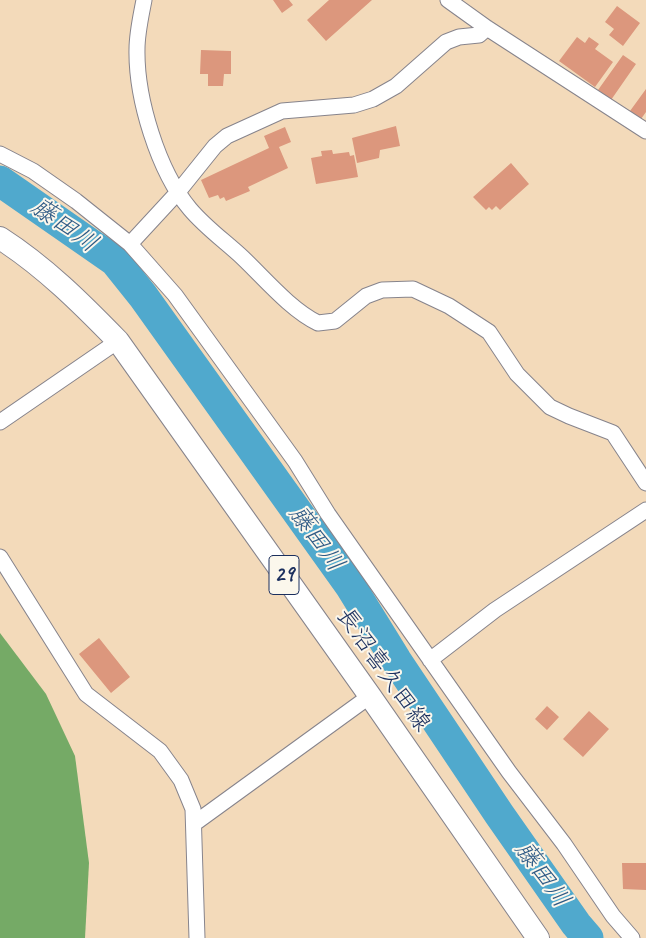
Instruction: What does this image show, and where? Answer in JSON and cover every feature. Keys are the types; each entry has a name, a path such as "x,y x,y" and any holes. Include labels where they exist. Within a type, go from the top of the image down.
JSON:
{"main road":[{"name":"長沼喜久田線","path":"0,238 31,258 80,301 118,341 370,696 538,938"}],"street":[{"path":"144,0 137,49 144,102 152,140 178,192 190,209 268,284 311,320 318,323 335,320 366,296 382,290 414,289 449,306 489,332 517,374 550,406 563,414 613,433 646,483"},
{"path":"448,0 487,28 646,131"},
{"path":"130,244 178,192 215,146 227,136 282,111 354,105 373,99 396,86 446,42 459,37 479,35 487,28"},
{"path":"0,154 33,171 76,201 130,244 174,295 295,461 328,514 509,772 564,844 613,916 632,938"},
{"path":"0,422 118,341"},
{"path":"430,660 495,610 646,510"},
{"path":"0,557 86,694 160,751 184,787 193,809 197,938"},
{"path":"194,823 370,696"}],"green space":[{"path":"0,633 46,694 75,756 89,863 85,938 0,938"}],"building":[{"path":"273,0 289,0 293,5 282,13"},
{"path":"329,0 372,0 326,41 307,20"},
{"path":"617,6 640,23 623,46 609,35 614,29 605,22"},
{"path":"577,37 585,43 589,37 599,44 595,49 613,62 595,87 559,61"},
{"path":"201,50 231,51 231,74 224,74 223,86 208,86 208,74 200,74"},
{"path":"623,55 636,64 611,100 598,90"},
{"path":"646,89 646,112 641,119 630,111"},
{"path":"396,126 400,146 380,150 379,158 357,163 352,138"},
{"path":"285,127 291,142 279,147 288,168 248,187 250,191 226,201 224,197 220,199 218,195 209,198 201,180 269,148 264,136"},
{"path":"332,150 333,154 349,152 350,156 354,155 358,177 316,184 311,158 322,156 321,151"},
{"path":"511,163 529,184 500,210 496,206 492,210 489,207 486,210 473,197"},
{"path":"99,638 130,677 111,693 79,654"},
{"path":"547,706 559,717 547,730 535,719"},
{"path":"589,711 609,729 583,757 563,739"},
{"path":"622,863 646,863 646,890 623,889"}],"waterway":[{"name":"藤田川","path":"0,181 115,261 143,296 351,587 396,660 499,814 576,924 588,938"}]}
